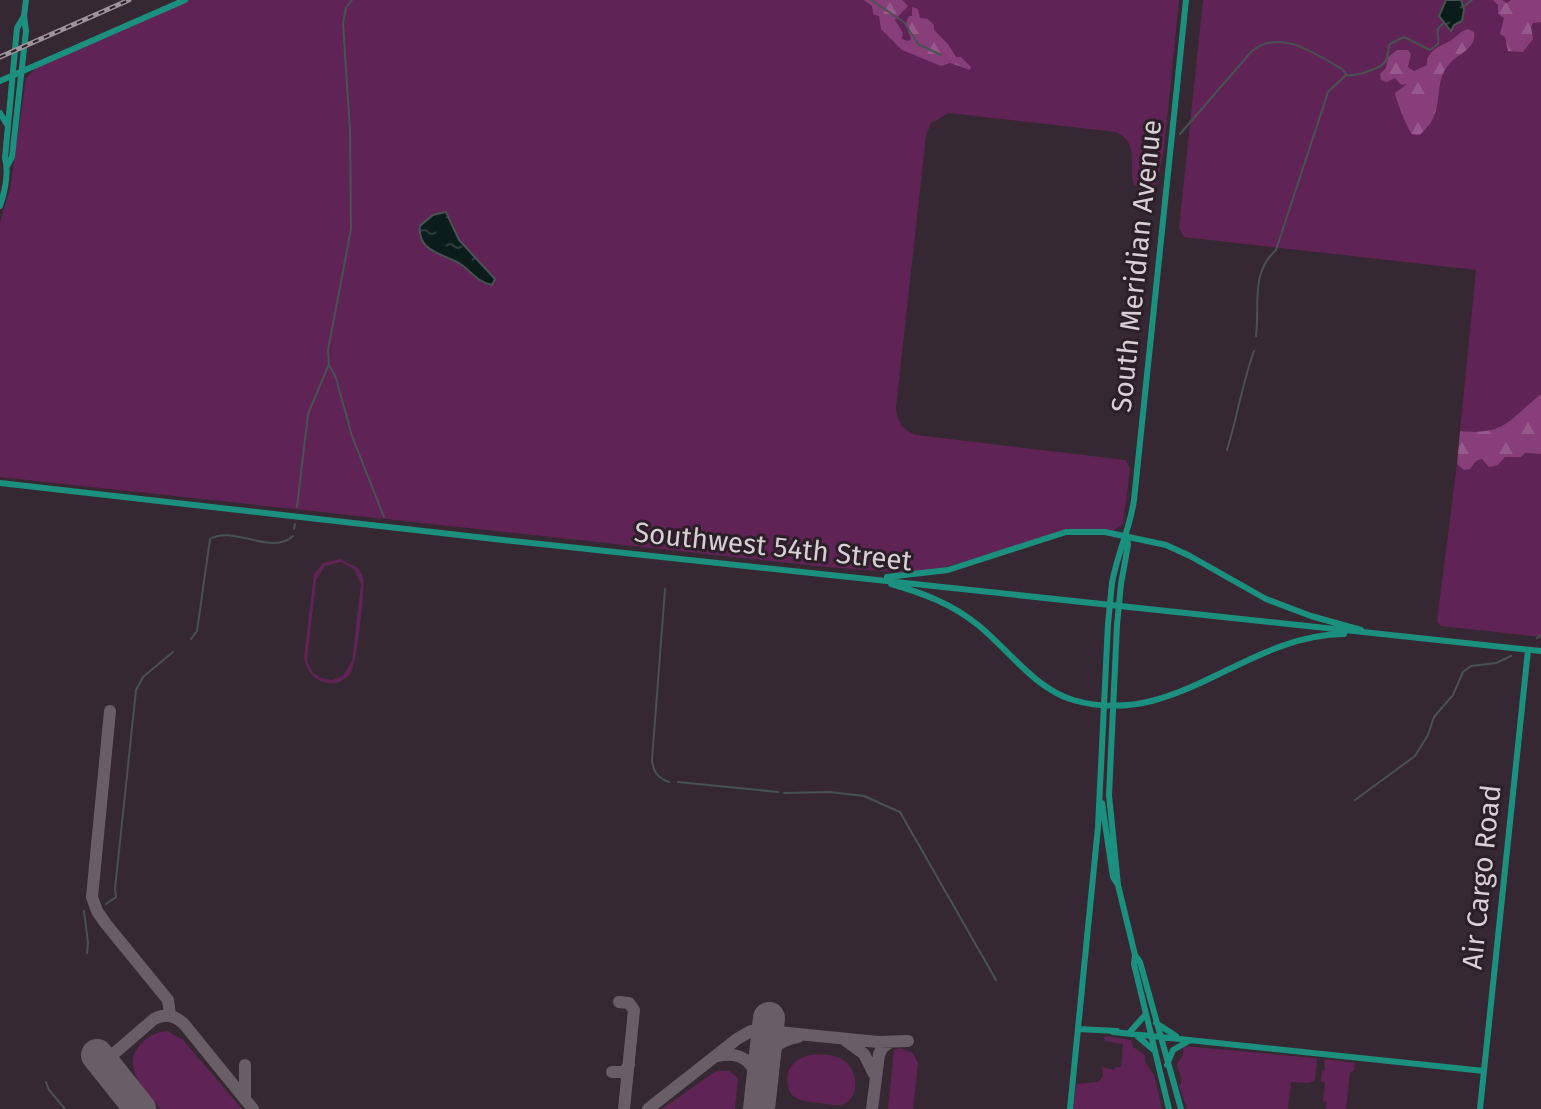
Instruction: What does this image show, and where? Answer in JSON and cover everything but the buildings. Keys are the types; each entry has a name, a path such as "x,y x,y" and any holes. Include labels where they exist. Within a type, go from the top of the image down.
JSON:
{"main road":[{"path":"0,206 7,166 12,157 26,31 26,0"},
{"path":"0,81 185,0"},
{"name":"South Meridian Avenue","path":"1118,885 1109,795 1117,625 1134,500 1186,0"},
{"path":"7,166 5,158 17,28 24,16"},
{"path":"0,113 8,126"},
{"name":"Southwest 54th Street","path":"0,483 488,539 1541,651"},
{"path":"875,579 948,570 1066,532 1088,530 1127,536 1178,550 1266,599 1380,635"},
{"name":"South Meridian Avenue","path":"1100,780 1112,583 1121,543 1127,536"},
{"path":"875,579 946,603 978,625 1054,692 1076,701 1103,705 1141,704 1165,699 1298,639 1340,634 1380,635"},
{"name":"Air Cargo Road","path":"1480,1109 1528,650"},
{"path":"1100,780 1109,857 1135,955 1134,964 1146,1014 1181,1109"},
{"path":"1070,1109 1100,780"},
{"path":"1135,955 1140,962 1156,1023 1155,1051 1169,1109"},
{"path":"1134,1034 1146,1014"},
{"path":"1156,1023 1176,1036"},
{"path":"1078,1029 1232,1044"},
{"path":"1134,1034 1155,1051"},
{"path":"1155,1036 1484,1071"},
{"path":"1167,1065 1173,1050 1188,1041"}],"shaded area":[{"path":"189,0 1179,0 1164,149 1157,183 1151,189 1142,190 1134,185 1131,149 1124,137 1116,132 949,113 931,123 926,136 896,407 901,424 916,435 1126,460 1130,469 1123,524 1113,531 1072,529 936,570 905,573 0,477 0,222 10,189 26,79 37,67"},
{"path":"1203,0 1541,0 1541,394 1506,424 1488,431 1460,431 1476,270 1184,237 1179,228"},
{"path":"1525,453 1541,454 1541,637 1441,626 1437,621 1457,464 1483,459 1498,465 1505,457 1521,457"},
{"path":"340,559 358,568 363,579 360,628 353,668 350,674 336,683 315,677 304,657 314,574 323,563","holes":["341,562 354,569 361,584 352,661 343,676 332,680 321,678 313,673 307,661 316,580 325,566"]},
{"path":"167,1031 183,1040 242,1109 161,1109 137,1077 133,1060 146,1040"},
{"path":"1105,1036 1131,1040 1133,1047 1145,1055 1145,1062 1154,1075 1162,1109 1073,1109 1076,1084 1098,1082 1103,1076 1102,1067 1114,1070 1121,1067 1123,1044 1105,1041"},
{"path":"1183,1046 1315,1058 1315,1081 1291,1082 1288,1109 1187,1109 1179,1086 1182,1081 1177,1064 1183,1055"},
{"path":"900,1048 913,1053 918,1063 913,1109 888,1109 894,1050"},
{"path":"811,1055 835,1056 851,1068 855,1087 851,1099 835,1105 809,1102 791,1094 787,1080 790,1069 798,1060"},
{"path":"1324,1059 1355,1063 1354,1071 1350,1072 1346,1109 1326,1109 1327,1102 1323,1101 1325,1083 1321,1081"},
{"path":"716,1071 729,1071 738,1078 735,1109 662,1109"}],"green space":[{"path":"864,0 902,0 908,6 895,20 903,33 902,39 908,41 911,39 906,23 912,16 912,7 918,9 920,18 928,19 934,25 934,30 956,57 961,57 971,67 970,70 950,63 941,66 902,50 881,29 879,16 873,14 872,6"},
{"path":"1493,0 1507,3 1511,0 1541,0 1541,22 1533,23 1533,39 1523,52 1508,51 1505,37 1500,34 1504,18 1498,14 1498,5"},
{"path":"1468,29 1474,32 1472,44 1445,70 1431,122 1420,135 1412,134 1395,93 1407,84 1401,85 1395,78 1387,82 1381,80 1380,74 1386,68 1388,57 1397,50 1408,50 1411,54 1408,67 1414,71 1427,65 1427,59 1434,50"},
{"path":"1541,394 1541,454 1505,457 1498,465 1489,467 1482,459 1464,470 1457,464 1460,431 1498,428"}],"water":[{"path":"1446,0 1461,0 1464,10 1462,21 1454,25 1451,31 1439,16"},
{"path":"446,212 459,240 495,279 492,285 432,250 423,241 420,226 433,215"}],"waterway":[{"path":"297,507 308,414 329,364 328,350 351,229 350,130 343,23 346,8 352,0"},
{"path":"871,0 904,22 918,44 941,55"},
{"path":"1463,7 1472,0"},
{"path":"1256,336 1259,279 1262,269 1276,250 1328,92 1346,75 1360,74 1384,63 1390,44 1404,37 1430,50 1438,44 1438,31 1443,24"},
{"path":"1180,134 1252,51 1263,45 1274,42 1298,46 1346,74"},
{"path":"1227,450 1254,351"},
{"path":"329,365 336,378 352,436 384,517"},
{"path":"294,529 295,524"},
{"path":"191,639 197,631 210,539 230,535 274,543 293,536"},
{"path":"665,589 652,760 657,774 669,782"},
{"path":"1537,638 1541,635"},
{"path":"106,904 116,897 136,690 143,677 173,652"},
{"path":"1355,800 1415,756 1428,735 1434,717 1453,695 1463,672 1471,666 1496,663 1511,656"},
{"path":"678,782 778,792"},
{"path":"784,793 830,792 864,796 900,812 996,980"},
{"path":"84,911 87,953"},
{"path":"46,1082 65,1109"}],"taxiway":[{"path":"110,711 92,897 106,924 168,1000 170,1015"},
{"path":"619,1002 629,1003 634,1010 624,1109"},
{"path":"103,1063 154,1019 173,1017 184,1024 253,1109"},
{"path":"648,1109 751,1031 878,1042 908,1041"},
{"path":"763,1071 775,1048 798,1037"},
{"path":"846,1041 864,1054 874,1074"},
{"path":"872,1109 879,1054 890,1042"},
{"path":"718,1056 735,1055 748,1062 761,1090"},
{"path":"245,1065 245,1098"},
{"path":"612,1072 624,1072 629,1065"}],"runway":[{"path":"759,1109 769,1018"},
{"path":"97,1055 140,1109"}],"railway":[{"path":"0,57 129,0"}]}
